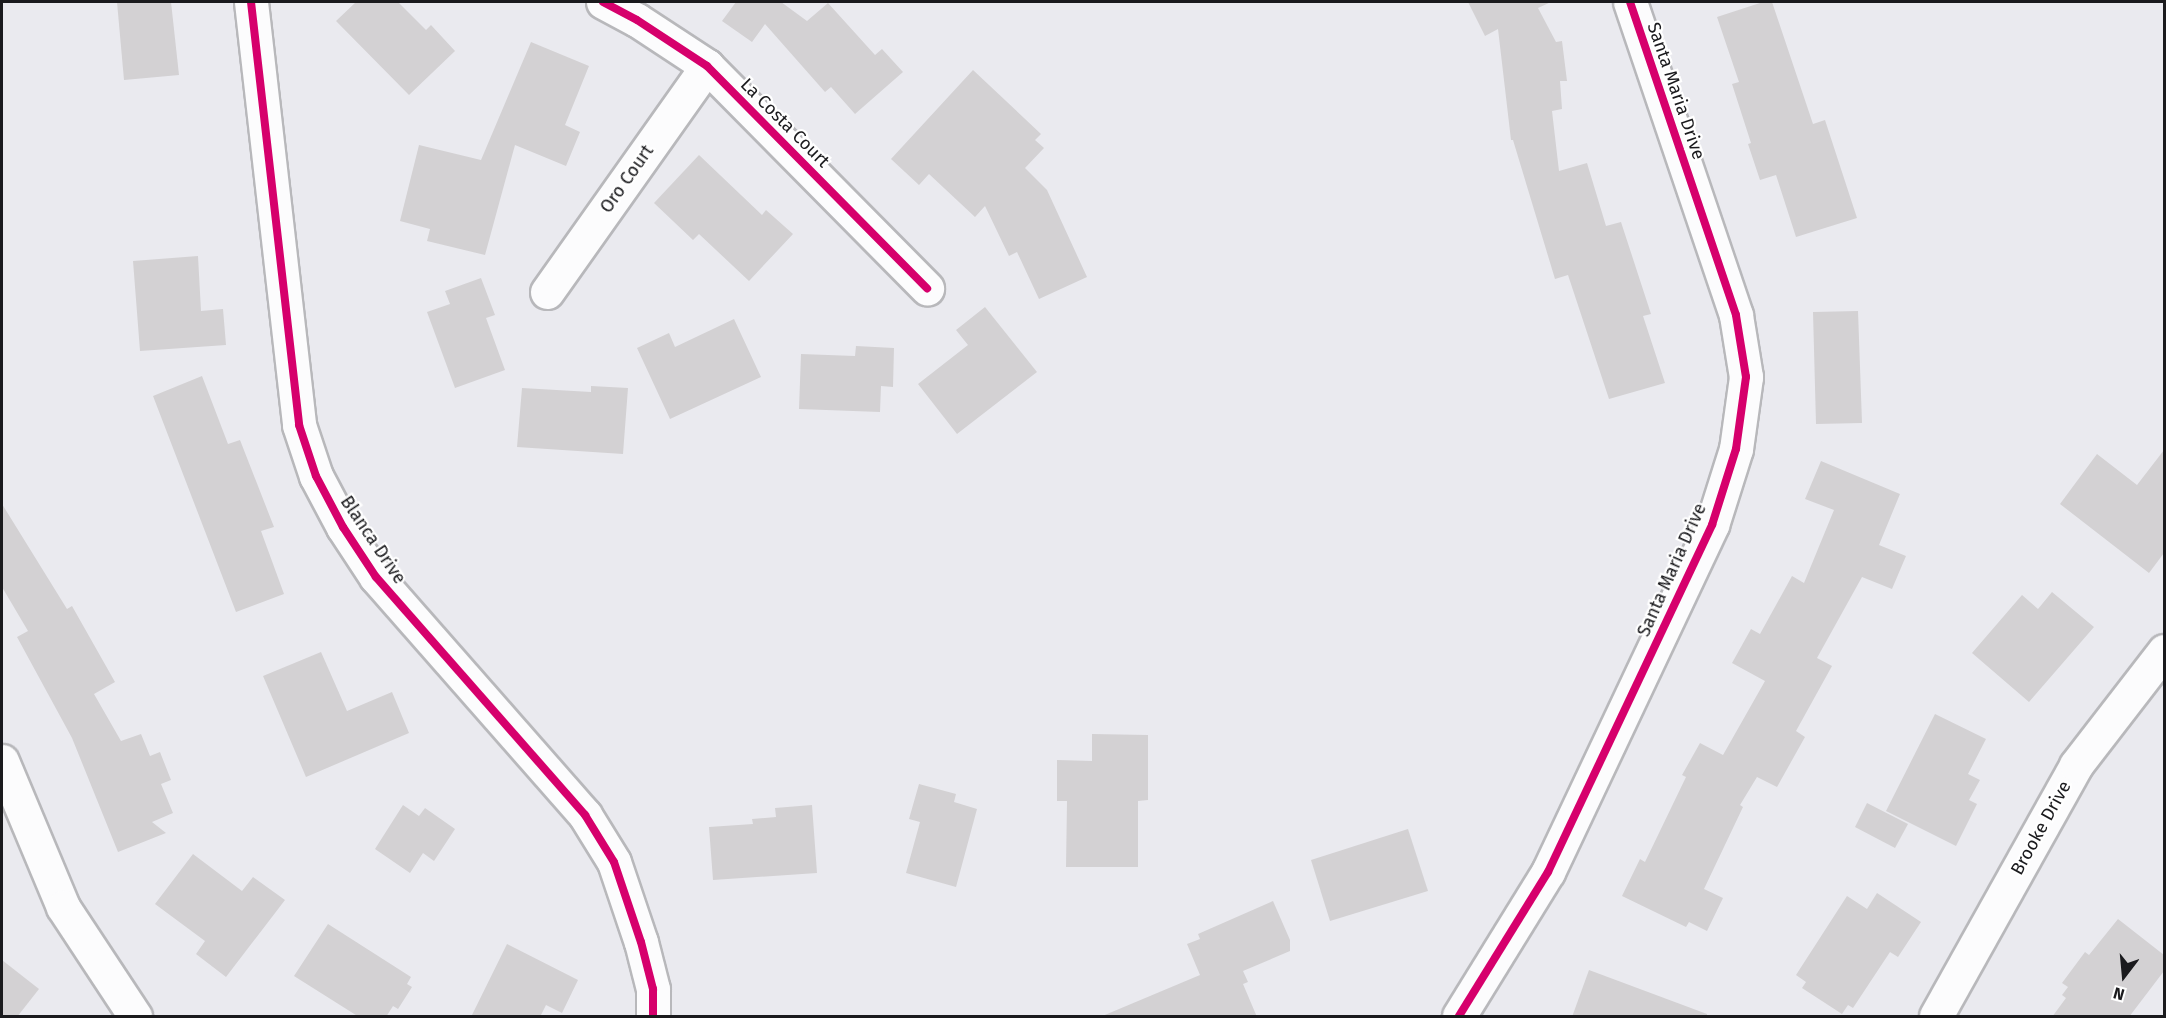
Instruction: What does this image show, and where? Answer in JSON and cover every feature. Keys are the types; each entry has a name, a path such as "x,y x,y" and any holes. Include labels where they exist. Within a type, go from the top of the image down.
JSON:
{"street":[{"name":"Blanca Drive","path":"251,2 299,425 316,476 343,527 376,577 591,824 614,862 641,942 654,989 653,1017"},
{"name":"La Costa Court","path":"603,2 638,20 707,66 927,288"},
{"name":"Santa Maria Drive","path":"1460,1017 1548,872 1712,525 1736,449 1746,377 1736,315 1630,2"},
{"name":"Oro Court","path":"547,292 707,66"},
{"name":"Brooke Drive","path":"1936,1017 2076,765 2164,651"},
{"path":"2,761 63,907 134,1016"}],"building":[{"path":"117,2 171,2 179,75 124,80"},
{"path":"356,2 398,2 426,30 431,25 455,51 409,95 336,21"},
{"path":"736,2 781,2 807,21 828,3 875,55 882,49 903,72 855,114 831,87 825,92 765,24 752,42 722,21"},
{"path":"1468,2 1551,2 1538,8 1556,42 1562,41 1567,81 1560,81 1562,109 1552,111 1559,171 1587,163 1606,226 1621,222 1651,314 1643,316 1665,383 1609,399 1568,275 1555,279 1513,140 1511,140 1498,29 1485,36"},
{"path":"1763,2 1772,2 1813,124 1825,120 1857,218 1796,237 1776,175 1760,180 1732,84 1739,82 1717,17"},
{"path":"531,42 589,66 565,125 580,132 566,166 515,145 485,255 427,241 430,229 400,221 419,145 481,160"},
{"path":"973,70 1041,134 1035,140 1044,148 1025,168 1047,190 1087,277 1039,299 1017,252 1009,256 985,206 975,217 929,174 919,185 891,159"},
{"path":"699,155 762,215 766,210 793,234 749,281 699,234 693,240 654,203"},
{"path":"198,256 201,311 223,309 226,345 140,351 133,261"},
{"path":"481,278 495,315 486,318 505,370 455,388 427,312 450,304 445,291"},
{"path":"985,307 1037,372 957,434 918,384 968,345 956,330"},
{"path":"1858,311 1862,423 1816,424 1813,312"},
{"path":"734,319 761,377 670,419 637,348 669,333 675,347"},
{"path":"856,346 894,348 893,387 881,386 880,412 799,409 801,354 855,356"},
{"path":"202,376 228,444 240,440 274,527 261,531 284,594 236,612 153,396"},
{"path":"591,386 628,388 623,454 517,447 522,388 591,392"},
{"path":"2164,450 2164,553 2149,573 2060,504 2097,454 2137,485"},
{"path":"1821,461 1900,494 1879,545 1906,556 1892,589 1862,577 1817,658 1832,666 1796,731 1805,737 1777,787 1757,777 1740,805 1743,807 1704,889 1723,898 1707,931 1689,922 1686,927 1622,896 1640,859 1645,862 1686,777 1682,775 1700,743 1723,755 1765,681 1732,663 1751,629 1760,634 1792,576 1804,583 1834,510 1805,499"},
{"path":"2,504 67,609 72,606 115,682 94,694 121,741 141,734 150,756 160,752 171,780 161,784 173,813 152,822 166,833 118,852 72,738 17,637 28,631 2,587"},
{"path":"2052,592 2094,627 2029,702 1972,653 2022,595 2038,609"},
{"path":"321,652 347,711 392,692 409,733 306,777 263,676"},
{"path":"1935,714 1986,739 1968,774 1980,780 1969,800 1977,804 1956,846 1886,811"},
{"path":"1092,734 1148,735 1148,800 1138,801 1138,867 1066,867 1067,801 1057,801 1057,760 1092,761"},
{"path":"919,784 956,794 954,802 977,809 956,887 906,873 920,822 909,819"},
{"path":"1867,803 1908,824 1895,848 1855,827"},
{"path":"403,805 419,816 425,808 455,829 434,861 423,853 410,873 375,849"},
{"path":"812,805 817,873 713,880 709,827 753,824 752,819 776,817 775,808"},
{"path":"1408,829 1428,891 1330,921 1311,860"},
{"path":"193,854 242,891 253,877 285,900 226,977 196,954 205,941 155,904"},
{"path":"1877,893 1921,922 1898,957 1890,952 1853,1008 1848,1005 1842,1014 1802,988 1806,982 1796,975 1847,896 1867,909"},
{"path":"1273,901 1290,940 1290,951 1243,971 1248,982 1243,984 1257,1017 1100,1017 1200,975 1187,944 1200,939 1198,934"},
{"path":"2118,919 2164,955 2164,971 2129,1017 2052,1017 2066,998 2062,995 2068,987 2062,983 2085,952 2089,955"},
{"path":"328,924 411,977 407,984 412,987 398,1009 393,1006 386,1017 359,1017 294,976"},
{"path":"507,944 578,980 562,1013 546,1005 540,1017 471,1017"},
{"path":"2,960 39,989 17,1017 2,1017"},
{"path":"1589,970 1707,1014 1707,1017 1572,1017"}],"cycle path":[{"path":"251,2 299,425 316,476 343,527 376,577 585,815 614,862 641,942 653,989 653,1016"},
{"path":"603,2 637,20 707,66 927,288"},
{"path":"1459,1016 1548,872 1712,525 1736,449 1746,377 1736,315 1630,2"}]}
